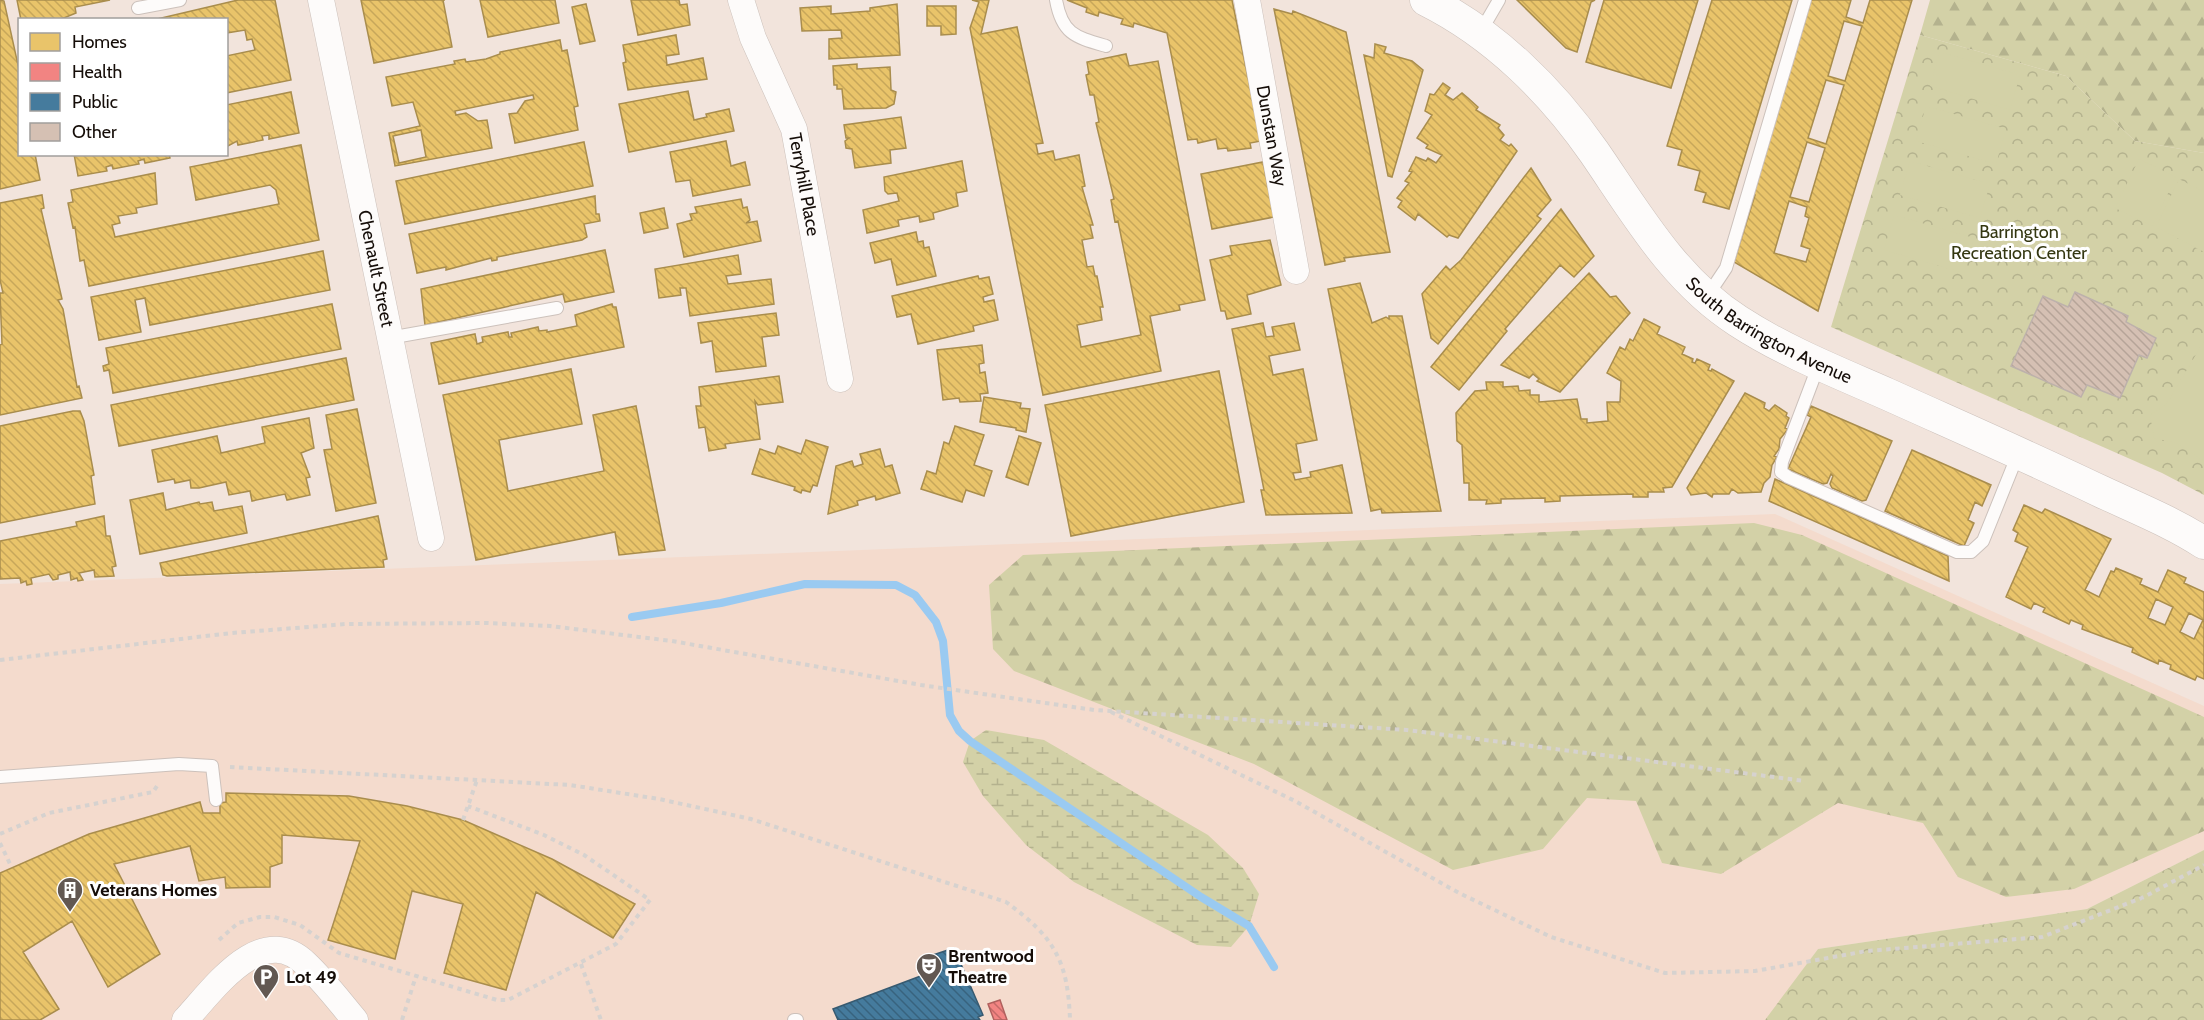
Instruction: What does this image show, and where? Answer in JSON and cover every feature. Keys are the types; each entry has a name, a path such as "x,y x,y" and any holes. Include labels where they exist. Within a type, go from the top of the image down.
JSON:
{"street":[{"name":"Chenault Street","path":"321,0 431,538"},
{"name":"Terryhill Place","path":"741,0 753,38 794,129 840,379"},
{"name":"Dunstan Way","path":"1247,0 1296,271"},
{"name":"South Barrington Avenue","path":"1426,0 1481,32 1564,112 1646,231 1680,271 1737,321 1819,363 2019,453 2204,543"},
{"path":"185,1020 253,953 273,948 289,951 305,963 355,1020"}],"lane":[{"path":"138,8 180,0"},
{"path":"1056,0 1059,18 1077,38 1106,46"},
{"path":"1481,32 1499,0"},
{"path":"1707,296 1726,267 1804,0"},
{"path":"389,338 557,308"},
{"path":"1819,363 1782,462 1781,472 1788,477 1957,552 1971,552 1983,541 2019,453"},
{"path":"0,777 179,764 212,766 216,800"}],"path":[{"path":"0,660 232,633 346,624 486,623 550,626 672,641 921,685 1108,711 1407,730 1805,781"},
{"path":"1108,711 1294,801 1459,893 1541,932 1665,973 1755,971 1867,951 2042,936 2144,897 2204,865"},
{"path":"212,766 570,785 659,799 751,819 1006,902 1034,922 1057,952 1069,987 1070,1020"},
{"path":"0,834 49,813 153,792 163,777"},
{"path":"463,820 477,780"},
{"path":"219,940 238,923 260,917 274,917 300,925 339,953 497,1000 508,1000 616,944 650,900 584,855 544,835 468,806"},
{"path":"0,844 11,866"},
{"path":"581,964 601,1020"},
{"path":"402,1020 416,976"}],"shaded area":[{"path":"1775,514 2204,706 2204,850 2087,909 1818,949 1766,1020 0,1020 0,584"}],"green space":[{"path":"1930,0 2204,0 2204,153 2135,141 2066,76 1920,35"},
{"name":"Barrington Recreation Center","path":"1920,35 2066,76 2135,141 2204,153 2204,495 2162,473 1831,327"},
{"path":"1940,52 2020,75 2010,110 1930,86"},
{"path":"1926,106 2006,129 1996,164 1916,141"},
{"path":"2139,159 2176,177 2152,226 2115,208"},
{"path":"1910,161 1990,184 1980,218 1900,195"},
{"path":"2179,179 2204,192 2204,252 2156,227"},
{"path":"1894,215 1974,238 1964,273 1884,250"},
{"path":"2204,341 2204,461 2176,443 2154,438 2150,415 2166,405"},
{"path":"1754,523 1802,535 2204,717 2204,831 2074,889 2006,897 1958,877 1923,823 1838,803 1721,874 1662,863 1636,801 1587,798 1543,849 1453,870 1254,764 1014,671 993,649 989,585 1023,555"},
{"path":"986,730 1044,740 1208,835 1243,868 1259,894 1249,926 1231,947 1197,945 1074,882 1026,845 983,796 963,762 970,741"},
{"path":"2204,850 2204,1020 1765,1020 1818,949 2087,909"}],"building: Homes":[{"path":"0,0 4,1 18,65 18,156 35,156 40,180 0,189"},
{"path":"17,0 110,0 75,7 76,13 64,18 21,18"},
{"path":"238,0 275,0 291,80 228,93 228,56 255,50 252,39 247,40 245,30 228,33 228,18 162,18"},
{"path":"361,0 443,0 452,47 374,63"},
{"path":"480,0 555,0 559,23 488,37"},
{"path":"631,0 679,0 680,5 687,4 690,25 638,35"},
{"path":"972,0 989,0 981,34 1017,27 1043,143 1036,144 1038,154 1053,151 1055,160 1079,155 1085,186 1082,187 1093,225 1090,225 1093,238 1082,240 1087,267 1093,266 1095,276 1097,276 1103,307 1100,307 1102,320 1077,325 1081,347 1141,335 1118,221 1115,222 1111,200 1114,199 1096,123 1099,122 1094,95 1090,95 1086,75 1089,74 1087,62 1126,54 1129,66 1158,61 1205,300 1179,305 1180,310 1150,316 1161,371 1043,395 970,28 979,2"},
{"path":"1067,0 1232,0 1261,141 1250,143 1251,148 1228,151 1227,148 1218,149 1216,139 1198,143 1197,139 1188,140 1167,33 1134,23 1133,27 1121,24 1123,19 1099,12 1098,16 1086,12 1087,8"},
{"path":"1517,0 1595,0 1591,2 1577,52 1566,48"},
{"path":"1604,0 1698,0 1671,88 1586,62"},
{"path":"1712,0 1792,0 1729,209 1703,202 1706,193 1695,190 1700,171 1678,165 1682,150 1667,146"},
{"path":"1809,0 1851,0 1846,17 1863,23 1870,0 1912,0 1818,311 1734,262 1755,195 1751,194","holes":["1844,21 1862,26 1845,81 1828,76","1826,80 1844,85 1826,144 1808,138","1807,142 1825,148 1809,202 1790,197","1789,201 1807,207 1805,216 1809,218 1801,246 1810,249 1806,262 1774,253"]},
{"path":"586,4 595,41 580,44 572,7"},
{"path":"897,4 900,55 829,59 829,39 842,38 841,30 802,31 800,8 831,6 831,14 870,11 870,8"},
{"path":"927,6 956,6 956,34 941,35 941,26 927,26"},
{"path":"1274,9 1292,14 1293,11 1346,32 1390,252 1344,258 1345,261 1325,265"},
{"path":"676,35 679,54 666,56 667,65 703,58 707,79 628,90 623,63 626,62 623,45"},
{"path":"560,40 562,51 567,50 578,106 574,107 578,130 515,143 509,114 517,113 525,101 534,99 533,95 455,111 456,115 466,113 478,121 487,120 492,148 395,166 389,133 420,126 413,102 392,106 386,77 455,64 454,61 465,59 466,62 486,59 500,52","holes":["421,130 426,157 399,163 393,136"]},
{"path":"1375,44 1386,47 1384,53 1412,61 1423,70 1392,177 1388,176 1364,55 1374,58"},
{"path":"857,64 857,69 890,67 891,90 896,92 894,104 886,108 844,109 842,89 837,89 837,85 834,85 833,66"},
{"path":"1443,83 1450,88 1445,95 1453,100 1462,93 1478,107 1476,110 1500,125 1498,128 1504,135 1500,140 1509,146 1511,144 1517,151 1458,238 1449,235 1447,237 1418,214 1415,220 1398,207 1402,201 1397,198 1409,183 1405,181 1412,172 1409,171 1416,157 1426,161 1428,158 1436,163 1442,155 1426,148 1428,145 1417,138 1432,115 1425,111 1430,94 1434,95"},
{"path":"688,91 694,120 707,117 706,114 729,109 734,131 629,152 619,104"},
{"path":"291,92 299,133 269,139 269,135 262,136 263,140 238,145 237,141 228,146 228,105"},
{"path":"901,117 906,148 890,150 891,163 855,168 852,149 846,148 845,141 849,138 846,138 844,125"},
{"path":"726,141 731,166 745,162 750,185 693,196 690,180 676,182 670,152"},
{"path":"584,142 593,186 405,224 396,181"},
{"path":"301,145 319,240 89,286 84,260 80,261 75,227 73,228 68,203 73,202 71,190 155,173 157,204 136,208 137,213 118,216 120,223 112,225 115,237 279,204 276,190 270,185 196,200 190,167"},
{"path":"74,156 170,156 170,158 145,163 144,159 138,161 139,164 113,169 112,165 106,167 107,171 78,176"},
{"path":"962,161 967,191 956,193 958,206 933,213 934,219 920,222 919,216 898,220 899,226 867,233 863,210 899,201 897,193 888,194 885,191 884,177"},
{"path":"1263,162 1274,217 1212,229 1201,174"},
{"path":"1531,168 1551,200 1537,216 1541,219 1438,344 1431,338 1422,294 1446,266 1450,270 1461,260"},
{"path":"42,195 44,208 41,209 62,299 58,300 63,309 77,387 79,386 82,398 0,415 0,345 2,344 0,293 3,293 0,280 0,203"},
{"path":"595,196 596,214 599,214 600,221 584,224 587,237 582,240 497,257 497,260 492,261 491,258 446,270 446,267 417,273 409,234"},
{"path":"741,199 743,208 747,207 750,220 746,223 757,221 761,241 684,257 677,224 692,220 690,214 697,213 695,207"},
{"path":"664,208 668,228 644,233 640,213"},
{"path":"1561,209 1594,256 1574,277 1560,265 1505,329 1507,331 1459,390 1431,367"},
{"path":"916,232 918,242 923,241 924,248 929,247 936,276 897,285 891,259 875,263 870,243"},
{"path":"1270,240 1281,285 1247,295 1251,314 1227,319 1225,311 1221,311 1210,260 1232,255 1230,246"},
{"path":"605,250 614,292 565,302 563,294 425,325 421,289"},
{"path":"323,251 330,290 150,325 145,298 135,300 141,332 99,340 91,297"},
{"path":"738,255 741,274 726,276 728,284 771,279 774,304 690,316 686,288 680,288 681,295 659,298 655,269"},
{"path":"1589,273 1610,297 1616,296 1630,313 1560,392 1537,381 1539,379 1533,374 1529,378 1501,365"},
{"path":"978,276 979,279 989,277 993,294 983,297 984,302 994,300 998,320 973,326 974,331 918,344 911,314 897,317 892,296"},
{"path":"1360,283 1372,323 1386,317 1389,319 1389,316 1402,316 1441,511 1382,513 1381,509 1371,511 1328,289"},
{"path":"332,304 341,349 113,393 109,370 104,371 103,366 109,364 106,348"},
{"path":"612,304 616,307 624,347 439,384 431,343 475,334 477,344 483,342 482,337 508,332 509,337 512,337 511,333 538,327 539,331 547,330 547,332 577,326 575,315"},
{"path":"776,313 779,335 762,337 766,366 716,372 712,341 701,343 698,323"},
{"path":"1644,319 1660,327 1657,334 1685,347 1682,354 1693,359 1692,362 1695,363 1697,359 1710,365 1708,370 1712,369 1734,381 1672,487 1663,488 1664,492 1648,492 1648,497 1633,497 1633,494 1560,496 1560,501 1545,502 1545,498 1501,499 1501,503 1486,504 1487,500 1469,500 1469,483 1464,483 1462,445 1457,441 1456,413 1475,391 1487,390 1486,382 1503,382 1503,387 1518,386 1519,391 1530,390 1530,395 1539,395 1539,402 1577,399 1581,419 1587,419 1587,423 1608,421 1607,402 1620,402 1621,381 1607,373 1620,347 1625,350 1630,339 1633,341"},
{"path":"1263,323 1266,337 1274,336 1272,327 1294,323 1300,350 1269,356 1273,375 1303,369 1317,440 1296,444 1301,472 1293,473 1295,480 1311,477 1310,472 1342,465 1352,513 1266,515 1261,490 1264,490 1232,329"},
{"path":"982,345 984,363 979,364 980,373 985,372 988,393 980,394 981,401 960,402 959,398 943,400 937,350"},
{"path":"346,358 354,400 119,446 111,405"},
{"path":"571,369 582,424 499,440 508,491 604,471 593,415 636,406 665,550 619,555 615,532 476,560 443,395"},
{"path":"1219,371 1244,502 1071,536 1045,405"},
{"path":"779,376 783,402 758,405 755,401 760,439 725,444 726,448 709,451 705,427 699,428 696,406 701,406 699,387"},
{"path":"1745,393 1765,403 1764,408 1769,411 1775,405 1787,413 1786,416 1789,418 1785,428 1788,429 1780,439 1779,449 1774,456 1777,457 1772,465 1770,477 1764,483 1761,492 1738,493 1732,489 1729,494 1713,494 1712,497 1706,493 1691,495 1687,488"},
{"path":"984,397 1021,403 1020,408 1030,409 1026,432 980,422"},
{"path":"1811,406 1892,441 1866,500 1862,501 1832,488 1830,484 1833,476 1831,474 1827,483 1823,484 1788,469 1811,417 1807,415"},
{"path":"357,409 376,503 336,511 324,450 332,449 326,415"},
{"path":"80,411 84,421 94,475 91,476 95,504 0,523 0,426"},
{"path":"309,418 314,448 301,453 310,477 306,478 310,495 287,500 285,494 252,501 250,491 229,495 226,482 191,488 190,480 175,483 174,479 158,482 152,450 217,436 221,453 265,443 262,427"},
{"path":"955,426 984,435 974,465 992,471 984,496 966,490 962,502 921,489 927,471 936,474 944,442 949,444"},
{"path":"1019,436 1041,443 1028,485 1006,477"},
{"path":"806,440 828,447 817,486 813,485 810,492 802,490 801,493 794,490 795,487 752,474 760,449 775,454 778,446 801,454"},
{"path":"880,449 885,467 892,465 900,493 876,500 875,496 857,501 858,505 828,514 836,466 852,461 854,467 863,464 860,454"},
{"path":"1912,450 1991,485 1982,506 1975,502 1968,520 1974,523 1964,546 1885,511"},
{"path":"1775,479 1948,556 1949,581 1769,501"},
{"path":"163,493 166,510 199,502 200,504 212,502 214,511 242,506 247,533 140,554 130,500"},
{"path":"2024,505 2042,513 2045,509 2111,539 2085,590 2099,597 2111,571 2114,572 2116,568 2142,579 2140,584 2158,592 2168,570 2186,578 2184,583 2204,592 2204,679 2197,676 2195,680 2170,669 2171,665 2159,660 2158,664 2132,652 2133,648 2082,629 2083,625 2071,620 2069,624 2043,612 2045,608 2034,603 2031,609 2006,597 2028,547 2015,541 2018,533 2013,530","holes":["2156,599 2173,607 2165,625 2148,618","2189,613 2203,620 2194,639 2180,632"]},
{"path":"104,516 106,536 110,536 116,566 112,567 114,576 95,577 94,570 79,573 83,580 78,581 77,578 71,580 70,572 58,575 58,579 53,580 49,574 31,578 32,584 27,585 26,581 21,583 20,578 0,579 0,541 77,526 76,522"},
{"path":"378,516 387,559 383,560 384,567 167,576 163,575 160,563"},
{"name":"Veterans Homes","path":"226,793 349,796 407,806 463,820 552,859 635,904 613,938 536,892 506,990 444,973 463,904 412,891 395,959 328,940 360,841 282,835 282,863 270,867 270,887 226,888 225,877 199,881 190,846 114,864 160,954 108,987 72,921 23,952 59,1009 40,1020 0,1020 0,873 89,834 200,802 203,813 220,813 220,803 226,802"}],"building: Health":[{"path":"1000,1000 1007,1020 994,1020 988,1004"}],"building: Public":[{"name":"Brentwood Theatre","path":"954,948 983,1015 978,1017 980,1020 838,1020 833,1009 926,974 921,959"}],"building: Other":[{"path":"2075,292 2128,316 2126,322 2156,338 2147,358 2139,355 2120,398 2087,385 2081,397 2011,366 2043,296 2068,307"}],"waterway":[{"path":"632,617 721,603 805,584 896,585 915,595 936,622 943,641 950,715 959,731 970,741 1201,897 1249,926 1274,967"}],"place":[{"name":"Veterans Homes","path":"70,913"},
{"name":"Brentwood Theatre","path":"929,989"},
{"name":"Lot 49","path":"266,1000"}]}
